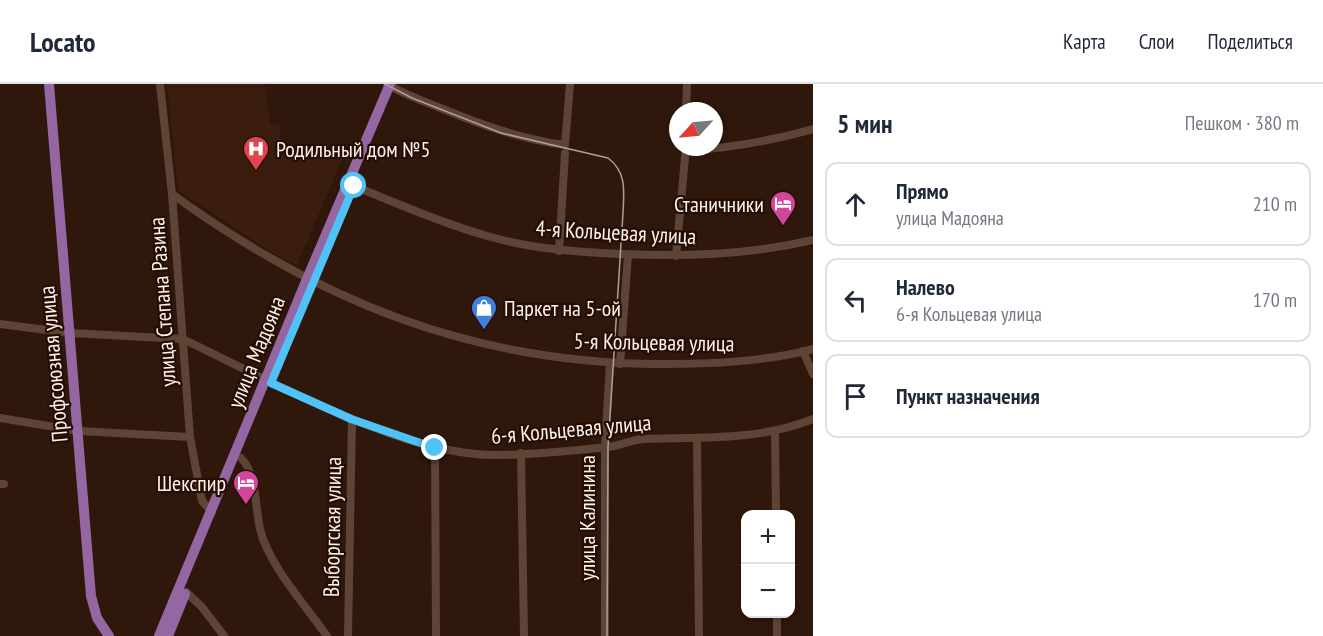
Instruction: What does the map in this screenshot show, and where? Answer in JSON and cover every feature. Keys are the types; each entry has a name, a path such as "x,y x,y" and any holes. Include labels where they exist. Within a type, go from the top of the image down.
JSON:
{"main road":[{"name":"Профсоюзная улица","path":"49,84 91,596 97,618 109,636"},
{"name":"улица Мадояна","path":"310,281 354,186 391,85"},
{"name":"улица Мадояна","path":"159,636 391,85"},
{"name":"улица Мадояна","path":"168,636 241,458 268,381"}],"street":[{"name":"улица Степана Разина","path":"160,84 172,195 190,437 202,501 212,512"},
{"path":"559,251 570,84"},
{"path":"686,102 687,84"},
{"path":"391,85 501,132 565,149"},
{"path":"723,148 764,142 813,129"},
{"path":"676,256 685,156"},
{"name":"4-я Кольцевая улица","path":"354,186 468,230 516,243 559,251 676,256 756,251 813,240"},
{"name":"5-я Кольцевая улица","path":"172,195 215,226 310,281 378,311 425,328 530,354 620,364 718,363 764,359 813,349"},
{"path":"620,364 628,255"},
{"name":"6-я Кольцевая улица","path":"0,324 70,333 183,339 351,419 435,448 477,454 605,447 640,439 697,439 775,432 813,419"},
{"path":"803,351 813,374"},
{"name":"улица Калинина","path":"606,636 605,447 610,363"},
{"path":"0,418 79,431 190,437"},
{"name":"Выборгская улица","path":"348,636 351,419"},
{"path":"775,432 776,510"},
{"path":"697,439 699,636"},
{"path":"435,448 436,636"},
{"path":"520,453 524,636"},
{"name":"Выборгская улица","path":"241,458 247,465 251,479 266,547 327,636"},
{"path":"186,592 202,607 224,636"},
{"path":"777,618 777,636"}],"shaded area":[{"name":"Родильный дом №5","path":"167,84 265,84 270,124 279,124 282,154 344,155 297,265 269,251 178,190"}],"tram line":[{"path":"385,84 412,98 501,133 608,158 621,176 624,190 608,447 607,636"}],"place":[{"name":"Родильный дом №5","path":"256,172"},
{"name":"Станичники","path":"783,227"},
{"name":"Паркет на 5-ой","path":"484,331"},
{"name":"Шекспир","path":"246,506"}],"route":[{"path":"354,186 271,383 351,419 435,448"}]}
